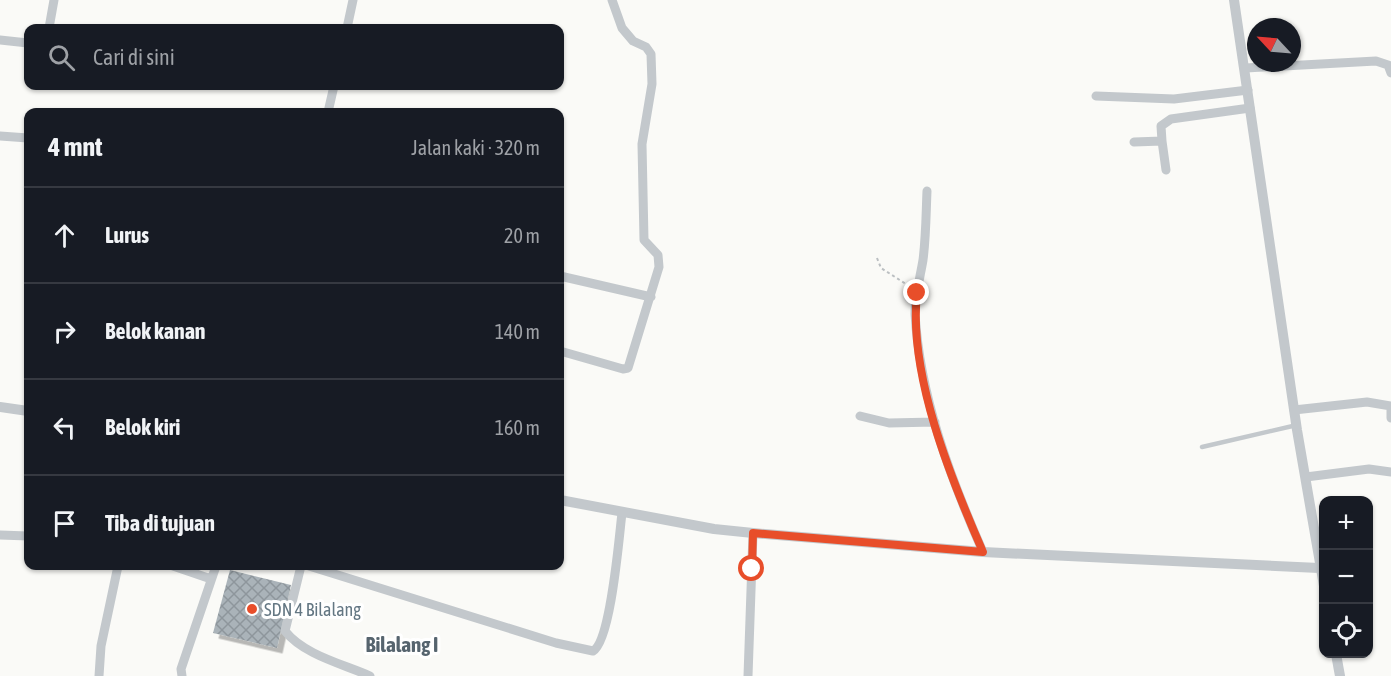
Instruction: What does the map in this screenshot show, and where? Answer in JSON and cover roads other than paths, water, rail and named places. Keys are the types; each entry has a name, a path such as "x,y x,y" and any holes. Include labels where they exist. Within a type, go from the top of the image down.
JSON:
{"street":[{"path":"50,24 54,0"},
{"path":"348,24 353,0"},
{"path":"564,352 623,369 628,368 651,297 659,261 658,255 644,240 642,144 651,84 651,54 646,47 633,41 622,28 612,0"},
{"path":"564,502 714,529 753,533 983,552 1319,568 1294,410 1246,68 1234,0"},
{"path":"0,40 24,43"},
{"path":"1246,68 1376,61 1388,65 1391,73"},
{"path":"329,108 333,90"},
{"path":"1096,96 1174,99 1248,90"},
{"path":"1166,170 1161,126 1171,119 1250,108"},
{"path":"0,136 24,138"},
{"path":"1134,141 1162,141"},
{"path":"927,191 923,258 915,313 923,376 954,481 983,552"},
{"path":"564,277 651,297"},
{"path":"1294,410 1367,402 1391,406 1391,418"},
{"path":"0,407 24,410"},
{"path":"860,416 890,423 935,422"},
{"path":"1306,477 1369,469 1391,471"},
{"path":"322,570 556,643 592,651 599,646 606,624 622,513"},
{"path":"748,676 753,533"},
{"path":"0,535 24,536"},
{"path":"99,676 102,638 117,570"},
{"path":"185,570 212,579"},
{"path":"179,674 215,570"},
{"path":"300,570 285,631 294,641 310,650 370,676"},
{"path":"1337,658 1340,676"}],"lane":[{"path":"1202,447 1297,425"}],"place":[{"name":"SDN 4 Bilalang","path":"252,609"}],"district":[{"name":"Bilalang I","path":"402,644"}]}
